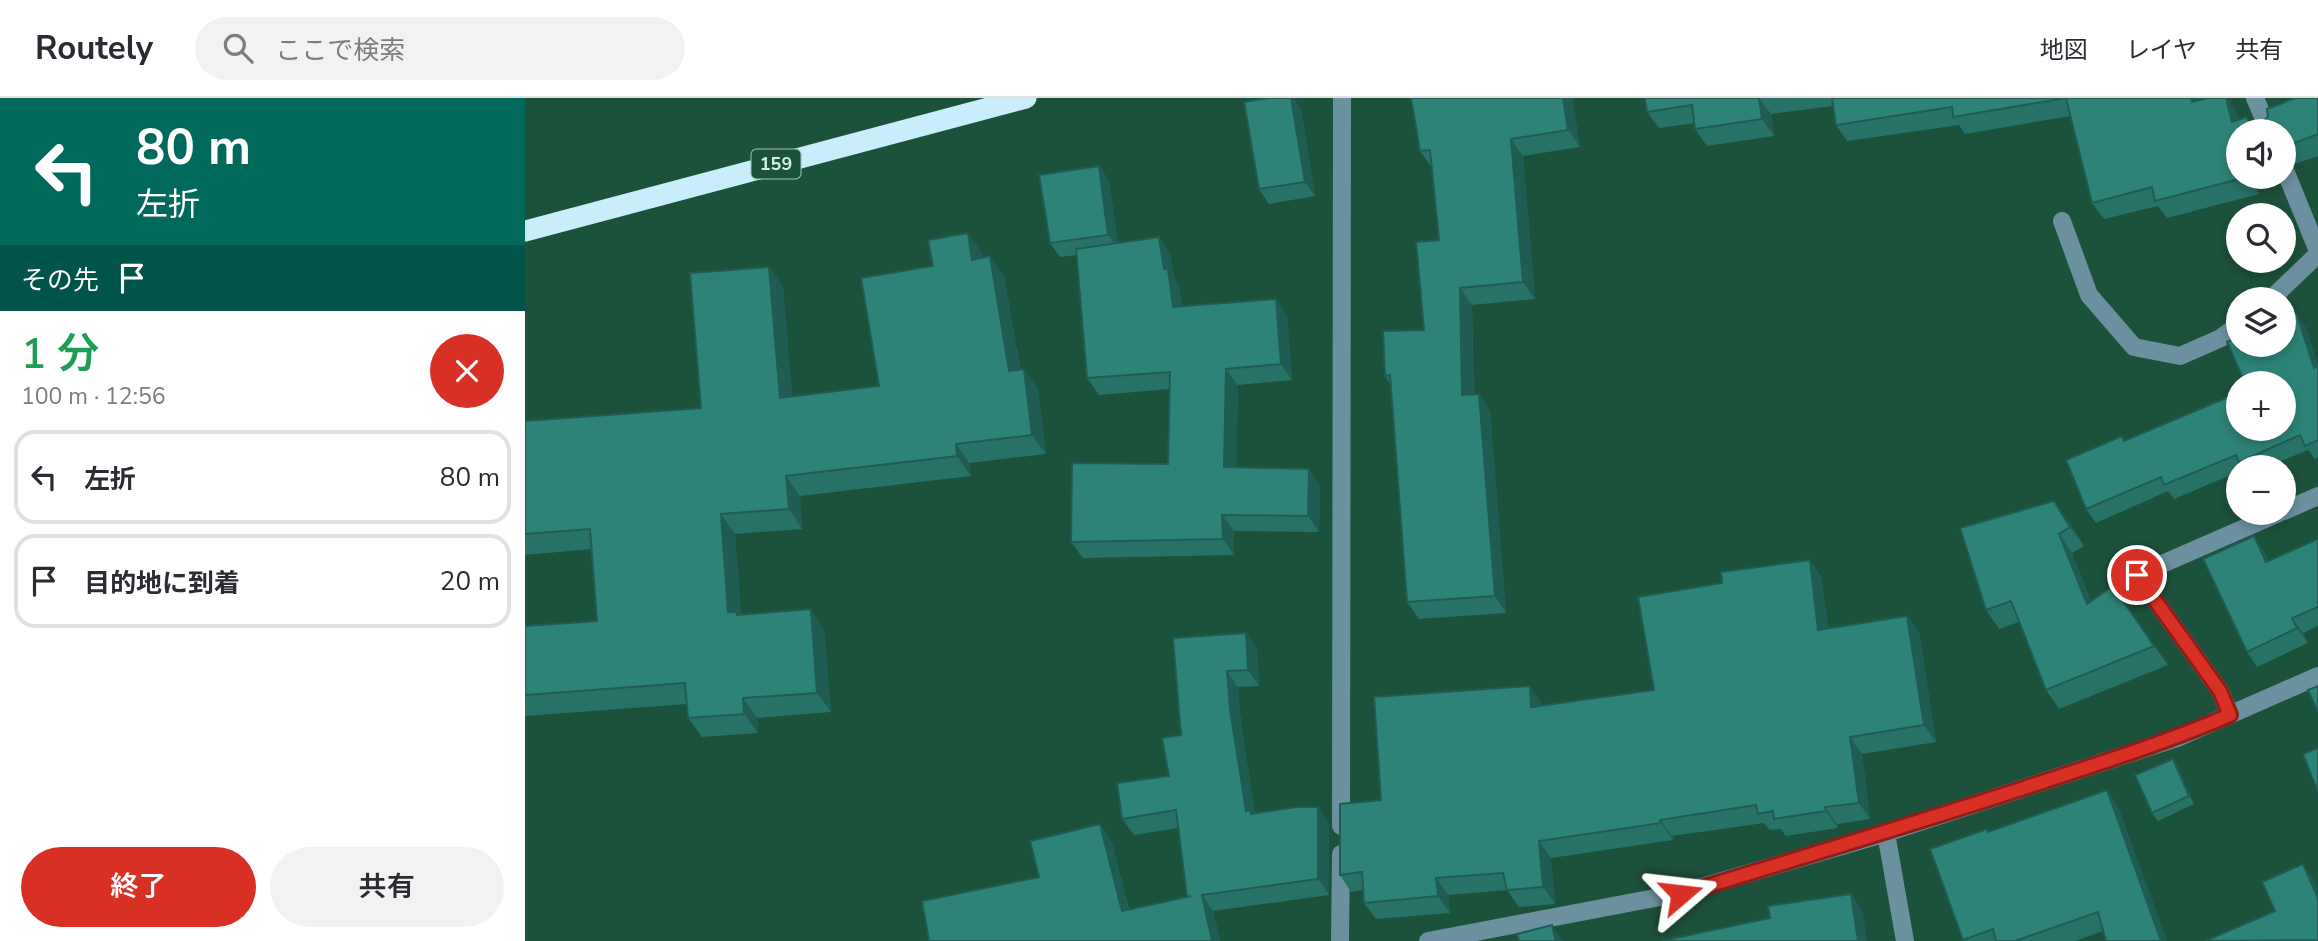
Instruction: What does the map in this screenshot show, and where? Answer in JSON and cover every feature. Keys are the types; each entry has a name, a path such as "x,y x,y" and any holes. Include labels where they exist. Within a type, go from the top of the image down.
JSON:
{"highway":[{"name":"159","path":"525,231 1012,100"}],"street":[{"path":"1341,941 1342,98"},
{"path":"2255,98 2264,119"},
{"path":"2283,287 2318,253 2292,189"},
{"path":"2062,221 2089,295 2134,347 2180,356 2226,334"},
{"path":"2296,506 2318,496"},
{"path":"2230,715 2220,691 2137,575 2251,525"},
{"path":"1428,941 1681,894 1886,833 2177,738 2318,676"},
{"path":"1886,833 1905,941"}],"building":[{"path":"1291,98 1305,182 1259,189 1244,102"},
{"path":"1411,98 1563,98 1568,130 1511,139 1523,282 1460,288 1462,395 1479,394 1495,596 1407,602 1390,375 1385,376 1383,331 1424,330 1416,242 1439,240 1430,150 1420,151"},
{"path":"1645,98 1759,98 1762,119 1695,129 1692,105 1647,112"},
{"path":"1832,98 2066,98 1953,117 1952,107 1836,125"},
{"path":"2066,98 2191,98 2192,102 2208,98 2226,98 2231,119 2226,119 2226,182 2155,201 2152,187 2092,203"},
{"path":"2296,98 2318,98 2318,134 2296,142 2296,119 2266,119 2267,109"},
{"path":"1099,166 1108,235 1050,243 1039,175"},
{"path":"968,233 972,260 990,256 1009,371 1024,369 1032,435 956,444 957,456 786,476 789,509 721,514 728,612 736,612 737,615 811,609 817,693 743,698 744,714 688,718 685,683 525,695 525,626 597,621 590,529 525,534 525,421 701,408 690,273 769,267 780,398 879,386 861,278 933,266 928,240"},
{"path":"1159,237 1164,269 1168,269 1173,307 1276,299 1281,364 1226,369 1224,467 1309,469 1308,516 1222,515 1223,539 1071,542 1072,463 1168,464 1170,372 1087,378 1076,249"},
{"path":"2296,315 2314,368 2318,366 2318,440 2305,446 2300,435 2296,437 2296,371 2240,371 2234,357 2296,357"},
{"path":"2226,398 2226,441 2286,441 2255,455 2226,455 2226,459 2164,485 2161,477 2086,509 2066,460 2122,436 2124,441"},
{"path":"2054,501 2070,527 2059,534 2087,604 2113,586 2154,646 2046,690 2011,601 1986,610 1960,528"},
{"path":"2254,536 2266,562 2318,539 2318,607 2292,618 2297,628 2247,652 2203,559"},
{"path":"1810,560 1818,630 1907,616 1924,725 1850,737 1859,803 1825,807 1826,811 1774,819 1773,811 1758,814 1756,805 1660,820 1661,823 1539,841 1543,887 1507,890 1503,873 1436,878 1438,896 1364,903 1362,872 1340,875 1340,804 1381,800 1374,697 1530,686 1531,707 1654,690 1638,597 1722,583 1721,572"},
{"path":"1246,633 1248,670 1227,671 1230,709 1246,811 1250,810 1251,814 1296,807 1318,807 1318,879 1202,895 1212,941 929,941 922,901 1039,877 1030,841 1100,824 1122,911 1187,897 1176,810 1122,819 1117,783 1169,776 1162,738 1181,735 1173,638"},
{"path":"2318,686 2318,712 2308,690"},
{"path":"2318,748 2318,792 2303,754"},
{"path":"2173,759 2189,796 2152,813 2135,775"},
{"path":"2107,790 2161,941 2106,941 2098,912 2015,941 1996,941 1993,929 1963,940 1930,849 1987,829 1988,832"},
{"path":"2303,864 2318,898 2318,940 2205,941 2275,911 2262,882"},
{"path":"1851,894 1858,941 1661,941 1770,918 1768,906"},
{"path":"1552,925 1556,941 1519,941 1517,934"}],"route":[{"path":"1681,894 1886,833 2177,738 2230,715 2220,691 2137,575"}]}
